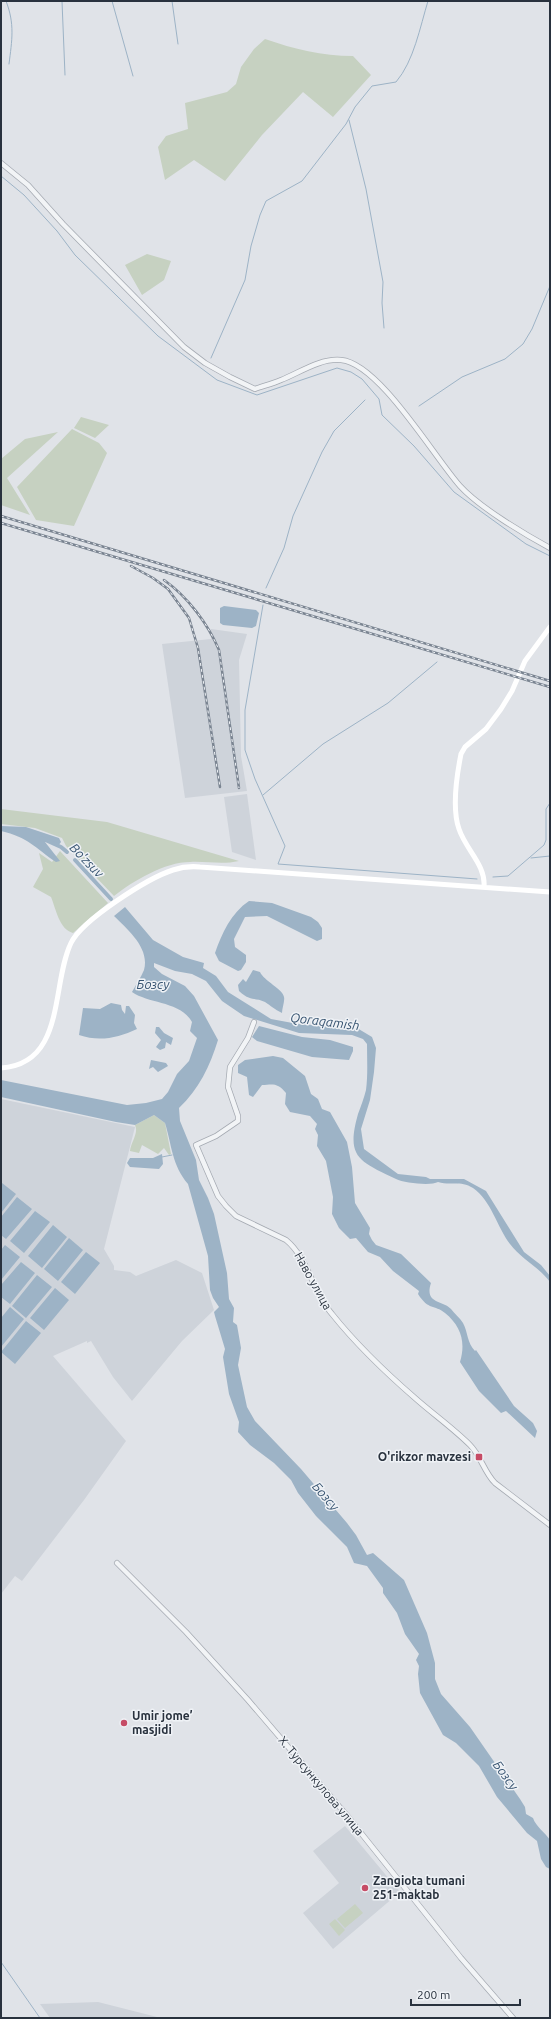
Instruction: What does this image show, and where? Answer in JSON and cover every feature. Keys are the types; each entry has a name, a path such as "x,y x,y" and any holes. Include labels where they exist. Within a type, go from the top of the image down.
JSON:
{"main road":[{"path":"494,888 490,886 461,835 457,822 456,804 461,754 465,747 486,729 501,709 510,696 525,661 550,627"},
{"path":"1,1068 13,1066 22,1062 36,1053 42,1045 51,1025 68,950 77,934 121,898 170,870 186,867 200,867 550,892"},
{"path":"484,888 485,877"}],"street":[{"path":"1,163 28,185 184,347 205,363 254,388 280,380 316,364 339,360 351,362 372,376 387,393 426,440 460,487 519,530 550,548"},
{"name":"Наво улица","path":"254,1022 248,1038 230,1067 228,1087 238,1116 238,1121 216,1136 196,1145 218,1196 236,1216 286,1240 293,1245 300,1254 322,1301 354,1340 393,1379 472,1447 488,1476 495,1483 550,1525"},
{"name":"Х. Турсункулова улица","path":"117,1563 190,1636 248,1700 349,1818 461,1958 513,2018"}],"shaded area":[{"path":"211,629 247,634 239,660 241,756 247,791 185,798 162,644 211,639"},
{"path":"247,794 256,860 232,852 224,797"},
{"path":"1,1099 135,1127 104,1249 114,1266 114,1270 130,1272 136,1276 176,1260 202,1273 214,1310 182,1341 132,1401 113,1377 91,1341 87,1343 87,1341 53,1356 126,1441 84,1500 22,1581 15,1576 1,1594"},
{"name":"Zangiota tumani 251-maktab","path":"345,1826 400,1892 333,1949 303,1913 339,1883 313,1851"},
{"path":"98,2002 161,2018 50,2018 40,2004"}],"green space":[{"path":"265,39 308,51 330,55 353,56 371,75 333,117 303,92 262,135 225,181 194,160 165,180 158,147 166,136 188,129 185,103 227,92 236,84 241,67 254,49"},
{"path":"147,254 171,261 164,280 142,295 125,265"},
{"path":"81,417 109,425 95,438 74,428"},
{"path":"72,429 99,443 107,453 74,526 36,520 17,487"},
{"path":"58,432 7,478 30,515 1,505 1,459 25,439"},
{"path":"1,809 107,822 239,861 226,863 190,862 170,865 150,873 130,884 114,896 66,846 62,838 35,828 1,824"},
{"path":"60,851 108,903 73,933 68,931 61,923 51,897 33,887 43,869 39,853 52,862"},
{"path":"154,1115 165,1123 171,1154 169,1155 164,1148 158,1154 142,1145 139,1153 130,1151 136,1131 135,1125"},
{"path":"355,1904 363,1913 345,1928 337,1919"},
{"path":"335,1919 345,1930 339,1936 329,1924"}],"water":[{"path":"224,606 256,610 259,613 256,626 252,628 223,625 220,623 220,608"},
{"path":"1,826 26,827 59,838 61,842 58,846 47,840 45,842 60,861 56,862 18,836 1,831"},
{"path":"249,901 272,903 311,917 318,922 322,928 322,939 317,941 267,916 245,917 234,939 235,947 246,955 246,962 241,970 238,971 219,961 215,953 232,917"},
{"name":"Бозсу","path":"125,907 153,940 183,957 204,963 203,968 216,976 228,992 271,1019 298,1024 357,1028 372,1037 376,1048 370,1100 361,1129 364,1149 398,1174 426,1177 430,1179 464,1179 486,1191 524,1252 541,1265 550,1276 550,1282 541,1272 514,1249 505,1237 485,1199 473,1188 464,1184 447,1184 438,1182 424,1184 400,1180 372,1167 358,1156 355,1149 354,1140 355,1128 366,1090 367,1079 367,1044 363,1039 352,1035 299,1033 244,1016 222,1001 206,981 192,974 175,971 154,963 154,967 162,974 185,986 194,996 218,1040 203,1077 186,1101 179,1108 180,1121 196,1160 199,1180 214,1214 227,1273 229,1299 234,1308 233,1322 237,1325 241,1348 238,1365 247,1407 255,1421 301,1469 347,1523 356,1535 367,1555 373,1553 404,1580 427,1633 435,1663 435,1679 441,1694 470,1727 520,1799 525,1807 526,1814 533,1818 536,1824 550,1840 550,1869 546,1867 541,1859 537,1841 527,1833 497,1797 479,1766 456,1743 443,1735 420,1693 418,1674 419,1666 416,1660 419,1654 405,1634 397,1613 383,1593 383,1588 367,1566 354,1563 347,1547 316,1516 298,1493 291,1480 274,1463 250,1445 238,1432 239,1422 229,1394 223,1357 225,1349 214,1312 219,1307 210,1290 208,1256 188,1184 179,1170 173,1155 165,1123 154,1115 135,1125 116,1122 1,1097 1,1080 127,1105 146,1103 162,1099 168,1092 177,1074 189,1061 197,1038 190,1031 192,1022 187,1015 172,1006 147,999 132,992 144,970 145,962 141,947 131,933 114,916"},
{"path":"253,970 260,972 265,979 283,994 284,999 282,1013 265,1002 250,998 239,991 238,985 243,979 246,982"},
{"path":"111,1003 121,1005 125,1014 126,1006 129,1006 135,1015 134,1023 137,1029 116,1037 101,1039 79,1035 83,1008 100,1009"},
{"path":"259,1026 302,1037 330,1040 353,1047 353,1051 349,1060 312,1057 257,1041 252,1037"},
{"path":"156,1027 159,1027 164,1033 173,1038 171,1045 166,1042 165,1048 160,1050 156,1047 161,1040 155,1033"},
{"path":"273,1056 283,1058 305,1076 311,1094 318,1099 322,1109 330,1112 347,1142 352,1167 355,1203 370,1228 369,1234 372,1240 376,1245 401,1254 431,1283 430,1295 432,1298 448,1306 462,1321 472,1348 475,1351 476,1350 514,1406 533,1423 537,1431 535,1438 506,1411 501,1413 479,1391 460,1362 462,1355 462,1341 461,1335 455,1323 441,1310 425,1303 418,1294 419,1291 393,1271 380,1257 368,1252 356,1238 350,1239 339,1228 332,1214 333,1197 326,1161 317,1146 318,1135 315,1129 317,1124 310,1116 290,1112 285,1104 286,1093 278,1086 273,1084 262,1085 253,1097 249,1095 247,1077 238,1073 238,1065 245,1060"},
{"path":"151,1060 166,1063 168,1066 158,1072 153,1067 149,1069"},
{"path":"162,1154 163,1164 159,1169 130,1167 127,1163 130,1158 153,1158"},
{"path":"2,1183 16,1194 1,1213 1,1184"},
{"path":"17,1197 32,1209 6,1239 1,1235 1,1217"},
{"path":"35,1211 50,1222 24,1253 10,1241"},
{"path":"53,1225 67,1237 42,1268 28,1256"},
{"path":"69,1238 83,1250 58,1281 44,1269"},
{"path":"5,1245 20,1257 1,1280 1,1250"},
{"path":"86,1252 100,1263 75,1294 61,1282"},
{"path":"21,1262 35,1273 10,1304 1,1297 1,1285"},
{"path":"37,1275 52,1287 26,1318 12,1306"},
{"path":"55,1288 69,1300 44,1330 30,1318"},
{"path":"10,1307 24,1319 1,1347 1,1318"},
{"path":"26,1321 41,1333 15,1364 1,1352"}],"waterway":[{"path":"6,1 12,25 9,64"},
{"path":"62,1 65,75"},
{"path":"112,1 133,76"},
{"path":"172,1 178,44"},
{"path":"211,358 245,280 251,246 260,215 266,201 302,181 346,124 355,107 372,86 396,82 402,74 412,54 428,1"},
{"path":"349,120 366,189 383,282 382,303 384,328"},
{"path":"1,176 24,195 57,231 75,255 158,336 217,380 257,395 337,368 351,372 362,379 379,399 382,415 414,446 454,492 526,544 550,556"},
{"path":"419,406 462,377 505,359 523,344 532,329 550,286"},
{"path":"266,588 284,548 293,516 322,452 334,431 365,400"},
{"path":"263,605 245,710 245,750 255,779 285,846 278,864 477,879"},
{"path":"263,795 323,744 388,703 437,662"},
{"path":"493,877 508,876 544,845 546,840 546,809 550,803"},
{"name":"Bo'zsuv","path":"41,838 61,847 67,852"},
{"path":"531,858 550,856"},
{"name":"Bo'zsuv","path":"75,860 111,899"},
{"path":"162,1157 172,1155"},
{"path":"1,1962 40,2018"}],"railway":[{"path":"1,516 550,681"},
{"path":"1,523 550,687"},
{"path":"131,566 153,578 168,589 189,618 198,648 220,787"},
{"path":"164,580 181,594 189,603 209,630 219,650 239,788"}],"place":[{"name":"O'rikzor mavzesi","path":"479,1457"},
{"name":"Umir jome’ masjidi","path":"124,1723"},
{"name":"Zangiota tumani 251-maktab","path":"365,1888"}],"water label":[{"name":"Qoraqamish","path":"325,1021"}]}
